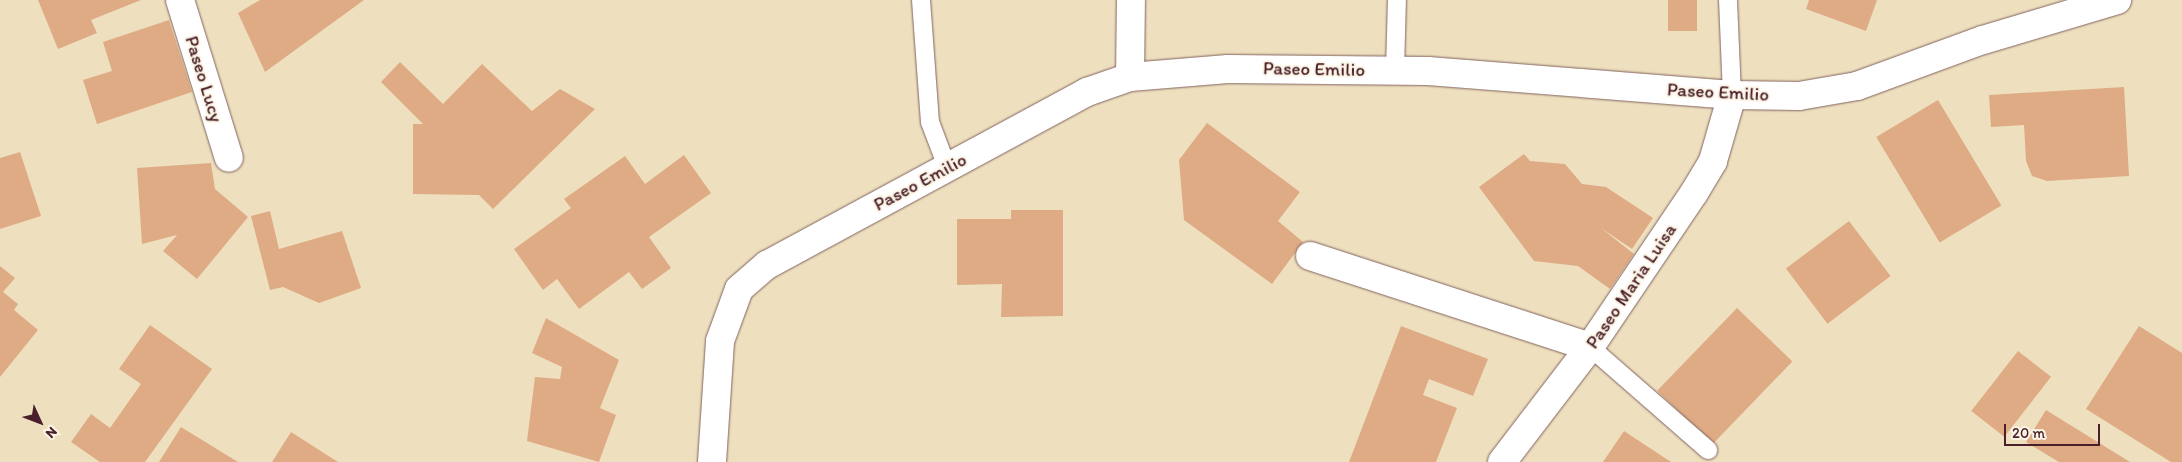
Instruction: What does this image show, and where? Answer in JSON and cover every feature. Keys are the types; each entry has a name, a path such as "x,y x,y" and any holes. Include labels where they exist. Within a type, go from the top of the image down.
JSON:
{"street":[{"name":"Paseo Lucy","path":"180,0 229,158"},
{"path":"1130,77 1131,0"},
{"name":"Paseo Emilio","path":"712,462 720,341 739,289 767,265 947,167 1087,92 1130,77 1228,68 1395,70 1732,95 1799,96 1857,86 1983,40 2110,0"},
{"name":"Paseo Maria Luisa","path":"1502,462 1590,347 1713,161 1732,95"},
{"path":"1310,256 1590,347"}],"lane":[{"path":"922,0 930,122 947,167"},
{"path":"1395,70 1397,0"},
{"path":"1728,0 1732,95"},
{"path":"1590,347 1708,450"}],"building":[{"path":"38,0 141,0 91,20 97,33 58,49"},
{"path":"260,0 364,0 265,72 238,13"},
{"path":"1668,0 1697,0 1697,31 1668,31"},
{"path":"1809,0 1877,0 1866,31 1806,9"},
{"path":"169,20 192,92 97,124 83,80 112,71 103,42"},
{"path":"400,62 443,104 482,64 532,111 560,89 595,109 493,209 479,195 413,194 413,124 423,124 381,82"},
{"path":"2124,87 2129,176 2047,181 2032,176 2026,161 2024,125 1991,127 1989,95"},
{"path":"1938,100 2001,205 1940,243 1876,137"},
{"path":"1207,123 1300,192 1278,221 1303,242 1272,284 1184,220 1179,160"},
{"path":"20,152 41,216 0,229 0,158"},
{"path":"1524,154 1530,161 1565,164 1582,184 1606,187 1653,218 1632,249 1601,228 1634,254 1610,289 1578,266 1534,261 1479,187"},
{"path":"684,155 711,193 649,237 671,268 642,289 629,272 579,309 557,279 543,290 514,249 571,208 564,199 625,156 645,184"},
{"path":"211,163 215,189 248,217 197,279 163,251 177,235 142,244 137,168"},
{"path":"1011,210 1063,210 1063,316 1001,317 1002,284 957,285 957,219 1011,219"},
{"path":"270,211 279,249 342,231 361,288 319,303 283,287 270,290 251,216"},
{"path":"1849,221 1891,276 1827,324 1786,269"},
{"path":"0,266 15,278 3,292 18,304 14,310 38,330 0,377"},
{"path":"1737,308 1792,361 1713,444 1657,391"},
{"path":"546,318 619,360 600,408 616,415 599,462 527,441 535,377 560,379 562,367 532,353"},
{"path":"150,325 212,369 145,462 100,462 71,442 91,414 110,428 141,384 119,369"},
{"path":"1401,326 1488,359 1473,396 1429,379 1423,395 1457,408 1436,462 1349,462"},
{"path":"2139,326 2182,353 2182,462 2171,462 2086,409"},
{"path":"2018,351 2051,377 2004,437 1971,411"},
{"path":"2046,410 2130,462 2059,462 2026,442"},
{"path":"181,427 238,462 159,462"},
{"path":"1624,431 1671,462 1603,462"},
{"path":"291,432 338,462 272,462"}]}
